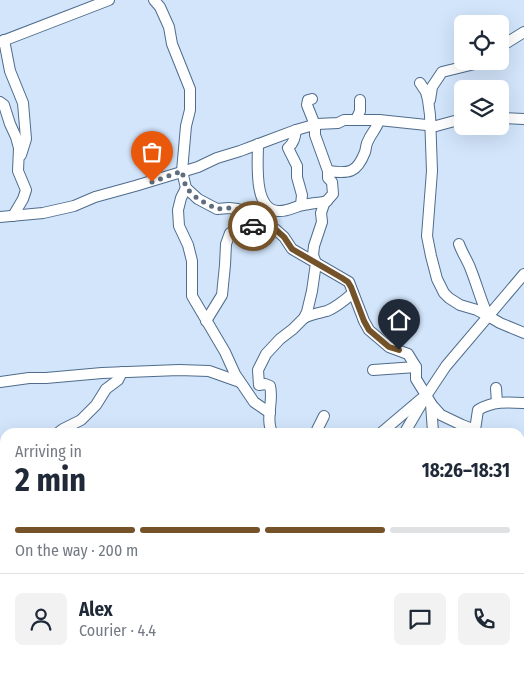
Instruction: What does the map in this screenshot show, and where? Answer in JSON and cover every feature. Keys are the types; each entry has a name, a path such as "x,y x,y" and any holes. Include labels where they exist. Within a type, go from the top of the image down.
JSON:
{"street":[{"path":"13,216 26,190 18,171 26,139 23,103 10,71 2,41 109,0"},
{"path":"154,0 160,7 169,27 172,44 190,89 190,110 186,126 182,171 186,188 198,199 217,209 238,209 243,221 249,225 275,229 284,237 292,249 348,282 369,330 389,347 408,354 416,367 416,379 441,415 467,428"},
{"path":"509,41 524,32"},
{"path":"430,126 432,87 442,72 454,69"},
{"path":"420,84 426,92 428,100 432,171 427,236 437,279 444,293 460,305 477,310 500,323 524,332"},
{"path":"304,318 312,291 316,263 313,255 314,246 322,222 321,214 324,204 332,194 332,182 328,178 328,171 315,135 315,125 307,105 308,100 312,99"},
{"path":"356,120 360,111 360,100"},
{"path":"0,102 4,105 16,137 20,158"},
{"path":"509,118 524,119"},
{"path":"0,217 43,213 66,208 95,197 198,167 217,158 315,125 344,120 379,120 436,126 454,121"},
{"path":"328,171 354,170 359,165 368,140 378,126 379,120"},
{"path":"296,130 295,138 288,148 297,166 297,177 302,195 301,205"},
{"path":"258,144 257,178 267,207 272,210 286,211 301,205 327,201"},
{"path":"186,188 178,210 179,226 192,261 192,296 225,352 240,382 254,402 270,413"},
{"path":"206,321 222,295 226,265 226,244 230,233 249,225"},
{"path":"459,244 471,269 488,316"},
{"path":"408,428 429,399 446,366 524,274"},
{"path":"270,428 272,392 270,386 265,384 259,385 258,370 266,354 304,318 310,314 327,311 338,306 354,294"},
{"path":"373,370 416,367"},
{"path":"0,382 29,378 122,372 209,371 240,382"},
{"path":"65,428 82,420 96,405 106,389 118,380 122,372"},
{"path":"496,388 497,403"},
{"path":"388,428 429,399"},
{"path":"429,399 433,428"},
{"path":"475,428 478,410 487,405 524,403"},
{"path":"318,428 324,416"}],"way so far":[{"path":"152,182 182,171 186,188 190,193 217,209 238,209 243,221 253,226"}],"route":[{"path":"253,226 275,229 284,237 292,249 348,282 369,330 389,347 399,350"}]}
